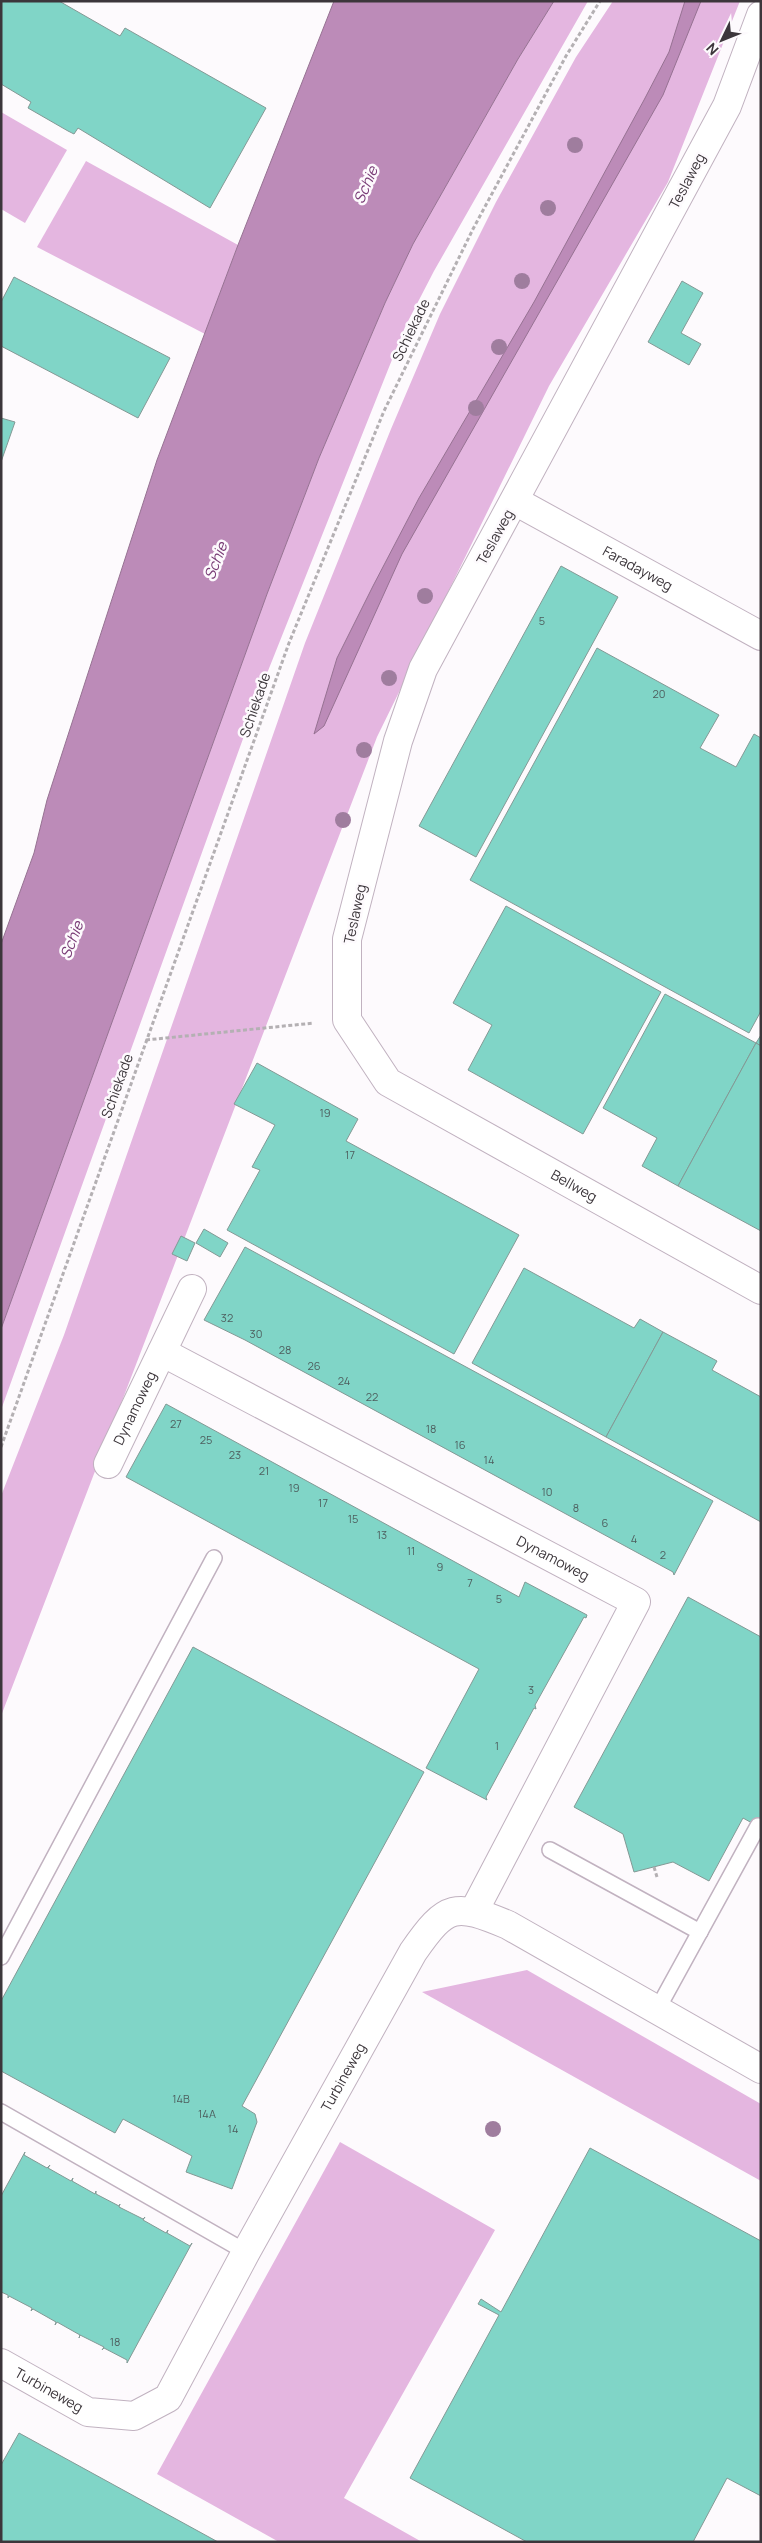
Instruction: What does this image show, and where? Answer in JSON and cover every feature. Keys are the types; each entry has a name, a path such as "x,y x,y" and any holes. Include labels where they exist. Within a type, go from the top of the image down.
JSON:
{"street":[{"name":"Teslaweg","path":"347,1020 347,940 398,741 423,669 727,106 761,16"},
{"name":"Faradayweg","path":"515,501 761,636"},
{"name":"Bellweg","path":"347,1020 388,1082 761,1290"},
{"name":"Dynamoweg","path":"108,1464 192,1288"},
{"name":"Dynamoweg","path":"162,1352 636,1602 474,1911"},
{"name":"Turbineweg","path":"1,2363 88,2412 134,2416 168,2398 246,2252 413,1952 426,1932 440,1919 458,1910 474,1911 508,1925 761,2069"}],"lane":[{"path":"1,1957 214,1558"},
{"path":"657,2010 758,1826"},
{"path":"550,1850 700,1932"},
{"path":"1,2112 246,2252"}],"path":[{"name":"Schiekade","path":"1,1448 146,1040 218,846 289,643 384,412 473,229 566,56 600,1"},
{"path":"146,1040 347,1020"}],"shaded area":[{"path":"554,1 588,1 434,271 405,327 262,686 1,1410 1,1329 267,594 319,458 385,303 413,244 518,59"},
{"path":"613,1 740,1 668,182 549,386 377,737 1,1716 1,1496 64,1335 305,643 391,429 440,314 496,202 576,57"},
{"path":"1,112 67,150 25,223 1,209"},
{"path":"86,161 238,245 205,334 37,247"},
{"path":"527,1970 761,2104 761,2181 422,1992"},
{"path":"340,2142 495,2230 344,2498 422,2542 279,2542 157,2474"}],"water":[{"name":"Schie","path":"334,1 554,1 518,59 413,244 385,303 319,458 267,594 1,1329 1,944 34,853 47,800 157,460 238,245"},
{"path":"685,1 701,1 663,95 402,554 324,726 314,734 337,658 373,586 419,498 534,302 644,100 669,52"}],"building":[{"path":"1,1 59,1 120,36 125,28 266,108 210,208 78,128 74,134 28,108 31,102 1,84"},
{"path":"14,277 170,358 138,418 1,346 1,302"},
{"path":"682,281 703,293 681,333 701,344 689,365 648,342"},
{"path":"1,418 15,422 1,462"},
{"path":"561,566 618,597 476,857 419,826"},
{"path":"597,648 719,715 700,748 736,767 754,734 761,738 761,1011 749,1033 470,880"},
{"path":"506,906 661,992 583,1134 468,1070 492,1025 453,1003"},
{"path":"665,994 756,1043 678,1186 642,1166 657,1138 603,1108"},
{"path":"761,1035 761,1046 756,1043"},
{"path":"756,1043 761,1046 761,1231 678,1186"},
{"path":"257,1063 358,1119 346,1141 519,1235 454,1354 227,1230 260,1170 252,1167 275,1125 234,1104"},
{"path":"204,1229 228,1243 220,1257 196,1243"},
{"path":"181,1236 195,1243 187,1261 172,1254"},
{"path":"245,1247 713,1501 674,1575 673,1572 245,1340 204,1320"},
{"path":"524,1268 634,1328 640,1319 663,1332 606,1437 472,1363"},
{"path":"663,1332 717,1361 712,1370 761,1397 761,1522 606,1437"},
{"path":"166,1404 519,1597 525,1582 587,1615 586,1618 584,1617 535,1705 536,1709 534,1708 486,1797 487,1800 426,1768 479,1669 126,1477"},
{"path":"688,1597 761,1637 761,1828 743,1818 709,1881 673,1862 634,1872 623,1834 574,1807"},
{"path":"193,1647 424,1772 242,2106 255,2114 257,2122 232,2189 186,2172 192,2156 123,2119 115,2133 1,2071 1,2001"},
{"path":"590,2148 761,2241 761,2496 727,2478 693,2542 527,2542 410,2478 499,2315 478,2304 481,2299 501,2312"},
{"path":"25,2152 24,2155 47,2168 50,2165 48,2168 71,2181 73,2178 72,2181 95,2194 96,2191 96,2194 119,2206 120,2204 119,2207 143,2219 145,2217 143,2220 166,2233 168,2230 167,2233 190,2246 192,2243 127,2363 127,2360 104,2348 102,2350 104,2347 57,2322 55,2325 56,2322 33,2309 31,2311 32,2308 9,2296 8,2298 8,2295 1,2292 1,2196"},
{"path":"19,2433 218,2542 1,2542 1,2465"}]}
